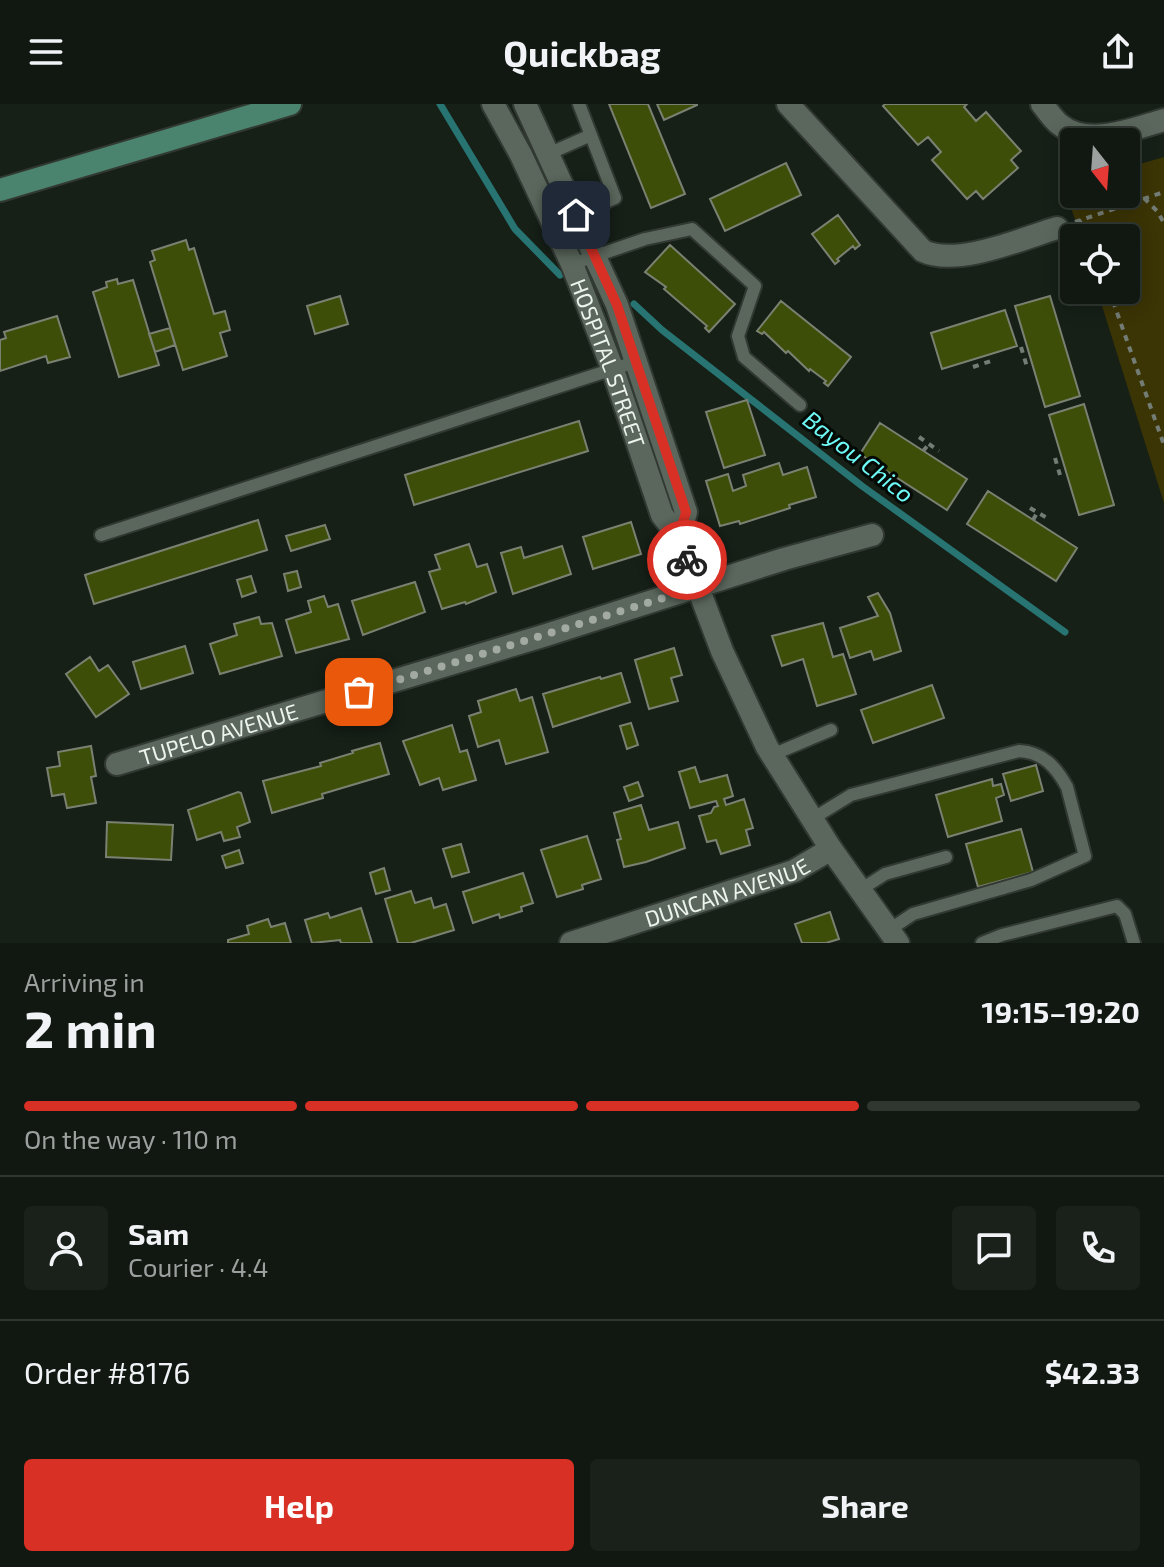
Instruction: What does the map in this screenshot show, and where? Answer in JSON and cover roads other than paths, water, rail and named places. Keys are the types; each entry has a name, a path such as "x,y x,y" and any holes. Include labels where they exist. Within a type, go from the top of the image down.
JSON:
{"main road":[{"path":"0,190 290,104"}],"street":[{"name":"HOSPITAL STREET","path":"493,104 572,264 613,370 662,515 679,537 722,651 772,755 831,849 894,937"},
{"name":"HOSPITAL STREET","path":"525,104 617,305 686,512 679,537"},
{"path":"788,104 923,251 932,255 953,256 1057,228"},
{"path":"1042,104 1060,125 1087,135 1117,133 1164,120"},
{"name":"TUPELO AVENUE","path":"117,764 784,559 872,535"},
{"name":"DUNCAN AVENUE","path":"571,943 794,871 831,849"}],"lane":[{"path":"554,225 615,198 579,104"},
{"path":"548,154 591,135"},
{"path":"572,264 645,239 692,229 755,286 738,336 744,357 800,405"},
{"path":"101,535 635,362"},
{"path":"772,755 831,730"},
{"path":"812,819 851,795 1019,751 1030,751 1048,761 1062,779 1085,856 1031,880 913,914 894,937"},
{"path":"860,890 885,874 946,857"},
{"path":"982,943 1002,935 1117,906 1125,914 1134,943"}],"waterway":[{"name":"Bayou Chico","path":"440,104 515,229 560,275"},
{"name":"Bayou Chico","path":"634,304 662,330 862,486 1065,632"}]}
